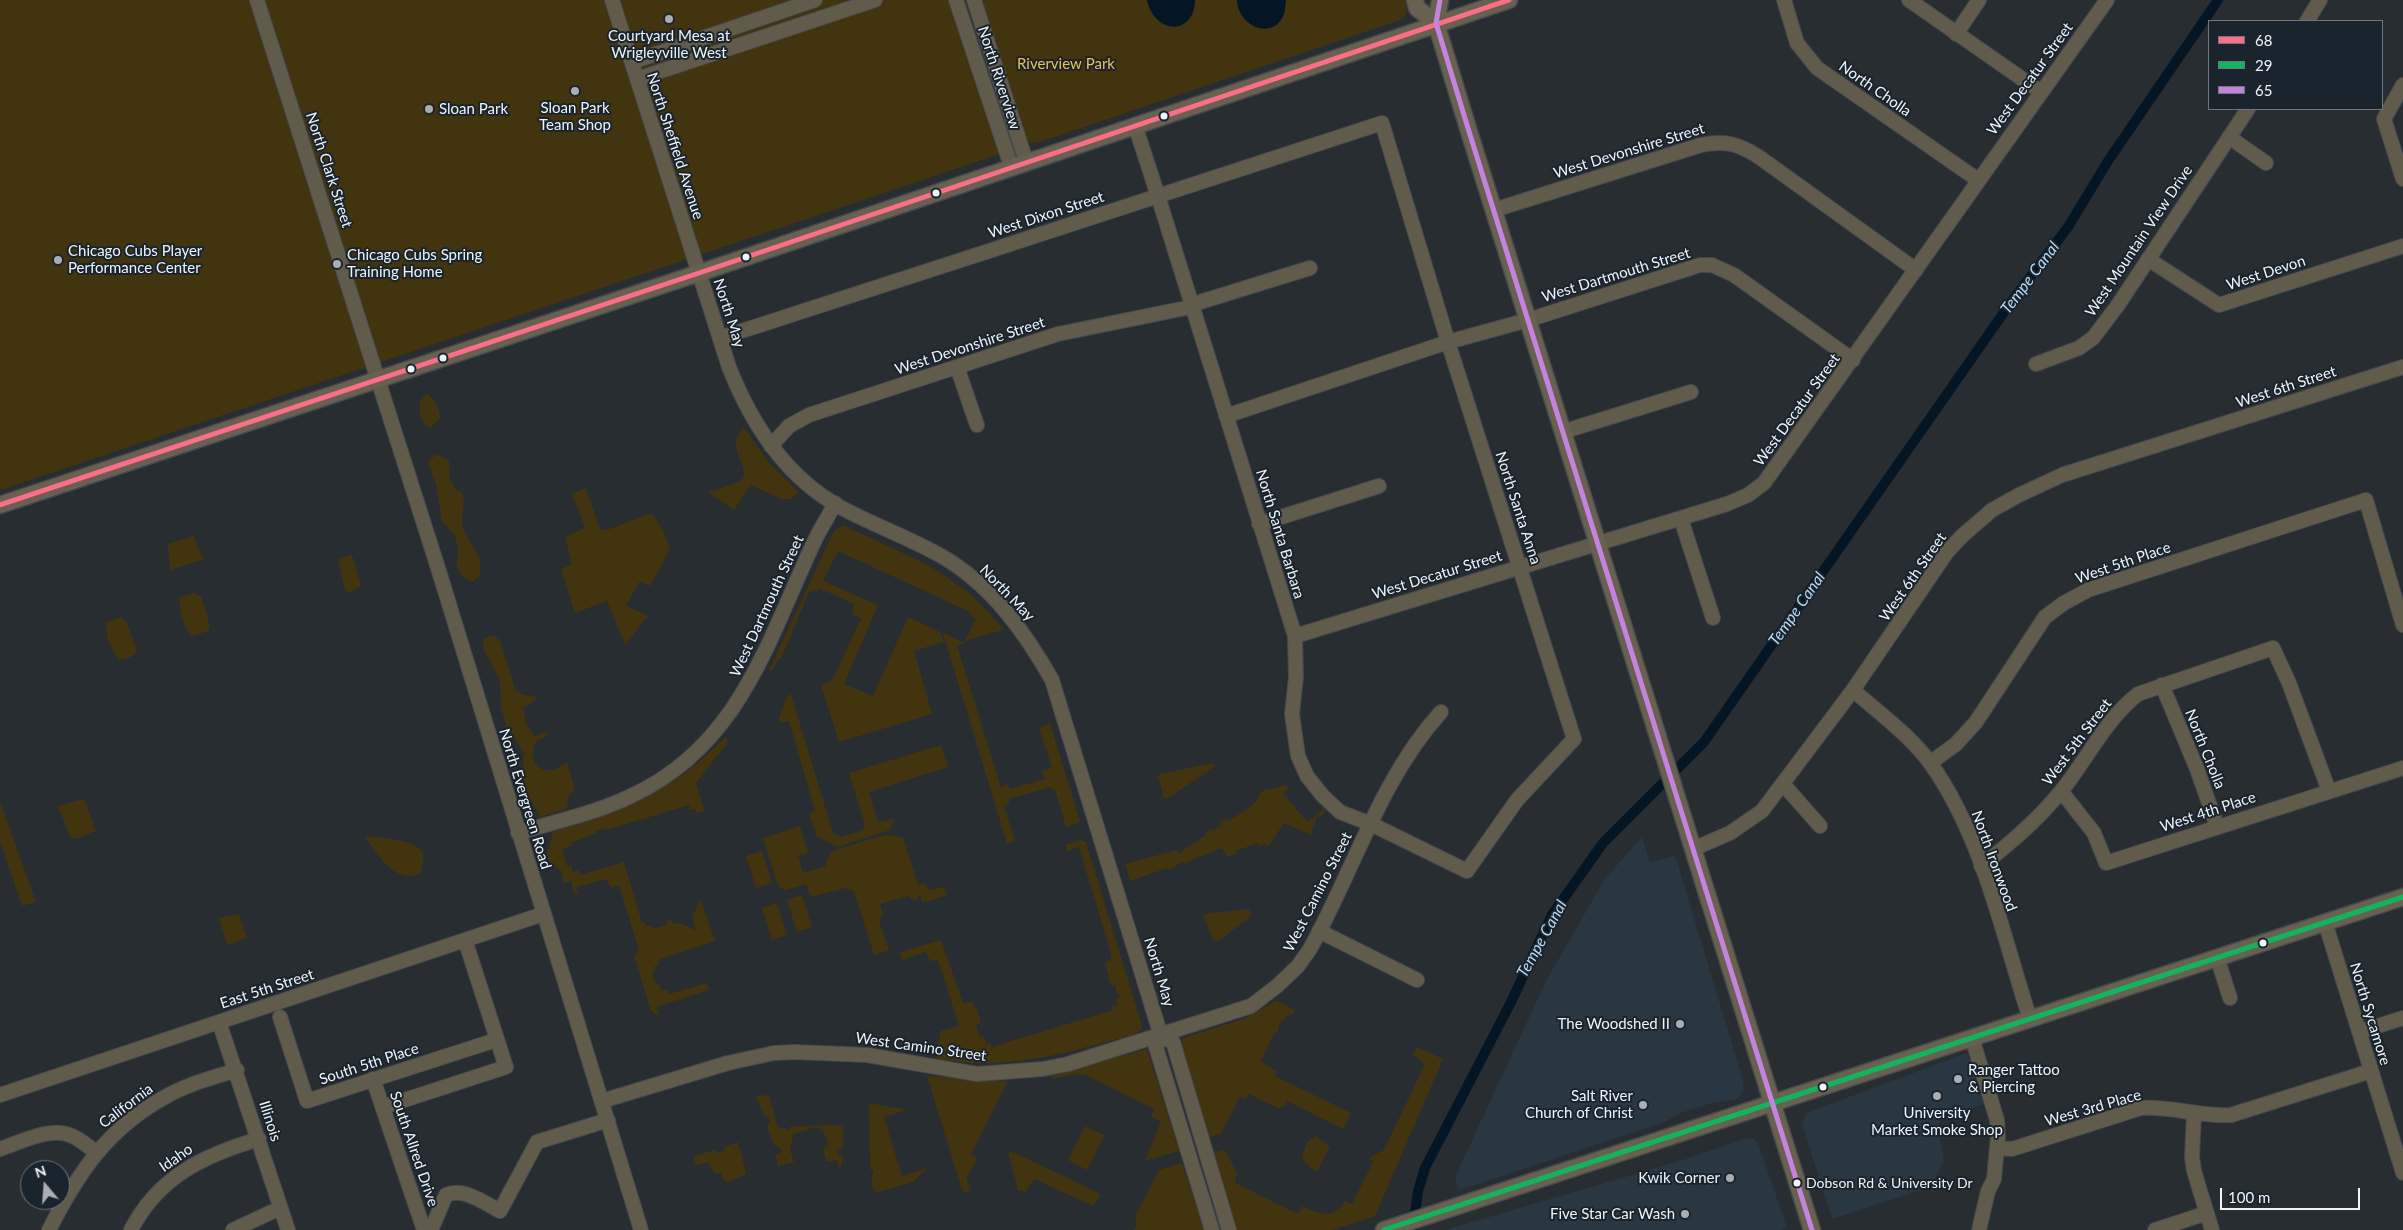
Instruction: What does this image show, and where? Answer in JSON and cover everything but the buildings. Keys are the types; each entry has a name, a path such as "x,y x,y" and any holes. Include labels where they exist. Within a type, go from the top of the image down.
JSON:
{"main road":[{"path":"1415,0 1417,8 1436,23"},
{"path":"1440,0 1436,23 1812,1230"},
{"path":"0,504 699,273 1436,23 1509,0"},
{"path":"1391,1228 2403,897"}],"street":[{"name":"North Clark Street","path":"257,0 378,378"},
{"name":"North Sheffield Avenue","path":"612,0 699,273"},
{"path":"632,62 815,0"},
{"path":"637,79 874,0"},
{"name":"North Riverview","path":"956,0 1019,164"},
{"name":"North Riverview","path":"974,0 1019,164"},
{"name":"North Cholla","path":"1784,0 1797,43 1817,68 1978,180"},
{"path":"1909,0 2041,92"},
{"path":"1956,34 1979,0"},
{"name":"West Decatur Street","path":"1295,636 1681,519 1741,498 1764,483 2107,0"},
{"path":"2308,20 2320,0"},
{"path":"787,10 793,27"},
{"path":"2403,85 2384,119 2403,179"},
{"name":"West Mountain View Drive","path":"2036,364 2079,348 2092,338 2118,305 2247,110"},
{"name":"West Dixon Street","path":"720,338 1382,123"},
{"name":"North Santa Anna","path":"1382,123 1448,342 1574,739 1517,800 1467,871"},
{"name":"North Santa Barbara","path":"1135,125 1295,636 1296,677 1292,714 1298,756 1307,776 1322,796 1340,812 1371,824 1467,871"},
{"path":"2229,137 2266,163"},
{"name":"West Devonshire Street","path":"1494,210 1701,145 1730,142 1744,147 1759,157 1916,270"},
{"name":"West Devon","path":"2148,259 2219,305 2403,246"},
{"name":"West Dartmouth Street","path":"1226,416 1448,342 1528,320 1686,269 1712,265 1734,275 1853,360"},
{"name":"West Devonshire Street","path":"771,446 789,426 809,415 1058,334 1191,307 1200,302 1310,268"},
{"name":"North May","path":"699,273 738,388 771,446 812,488 835,504 943,557 971,577 998,602 1020,628 1039,656 1052,680 1161,1036 1156,1047 1212,1230"},
{"path":"957,367 977,425"},
{"name":"West 6th Street","path":"1693,849 1724,836 1762,811 1853,690 1947,552 1992,510 2012,498 2062,475 2403,367"},
{"name":"North Evergreen Road","path":"378,378 641,1230"},
{"path":"1562,432 1691,392"},
{"path":"1259,524 1379,486"},
{"name":"West 5th Place","path":"1930,763 1956,744 1976,722 2036,629 2045,617 2064,603 2088,590 2366,500 2403,625"},
{"name":"West Dartmouth Street","path":"518,833 598,809 634,795 666,776 695,755 730,714 758,670 816,538 835,504"},
{"path":"1681,519 1714,618"},
{"name":"West 5th Street","path":"1981,866 2012,842 2061,791 2121,708 2138,694 2274,648 2290,683 2329,791"},
{"name":"North Cholla","path":"2162,685 2197,769 2217,826"},
{"name":"North Ironwood","path":"1853,690 1902,734 1930,763 1962,818 1981,866 2030,1019"},
{"name":"West Camino Street","path":"602,1102 728,1064 774,1053 817,1051 847,1053 977,1074 1043,1069 1068,1064 1161,1036 1251,1006 1277,986 1298,966 1319,932 1371,824 1408,756 1423,732 1441,712"},
{"name":"West 4th Place","path":"2061,791 2084,818 2094,834 2106,863 2403,768"},
{"path":"1783,784 1820,826"},
{"name":"East 5th Street","path":"0,1095 543,914"},
{"name":"North Sycamore","path":"2324,922 2371,1071 2397,1133 2403,1173"},
{"path":"1319,932 1417,980"},
{"path":"383,1107 506,1067 465,940"},
{"path":"2216,957 2230,998"},
{"name":"South 5th Place","path":"280,1017 307,1101 496,1040"},
{"path":"2359,1032 2403,1018"},
{"name":"Illinois","path":"219,1022 288,1230"},
{"name":"North May","path":"1161,1036 1173,1042 1229,1230"},
{"path":"1972,1038 1997,1120 1994,1179 1988,1191 1979,1230"},
{"name":"California","path":"48,1230 64,1199 96,1152 116,1131 164,1097 193,1084 236,1070"},
{"name":"West 3rd Place","path":"1997,1148 2012,1149 2141,1108 2159,1107 2214,1116 2231,1115 2371,1071"},
{"name":"South Allred Drive","path":"373,1079 424,1230"},
{"path":"2194,1113 2192,1158 2212,1230"},
{"path":"432,1230 446,1195 454,1192 466,1194 500,1211 536,1142 608,1120"},
{"path":"1,1145 61,1133 77,1138 96,1152"},
{"name":"Idaho","path":"131,1230 148,1201 186,1169 208,1156 259,1140"},
{"path":"233,1230 280,1208"},
{"path":"2155,1230 2207,1213"}],"shaded area":[{"path":"1147,0 1195,0 1193,12 1188,20 1181,25 1173,27 1157,20"},
{"path":"1237,0 1286,0 1285,12 1278,24 1271,28 1263,29 1256,27 1242,16 1238,9"},
{"path":"1642,837 1650,863 1675,855 1742,1077 1744,1091 1737,1099 1712,1103 1680,1113 1665,1122 1459,1190 1455,1177 1546,981 1604,880"},
{"path":"1967,1053 1984,1104 1943,1118 1938,1125 1944,1161 1931,1187 1832,1219 1802,1124 1806,1113"},
{"path":"1747,1138 1754,1139 1758,1143 1787,1228 1781,1230 1445,1230 1686,1159"}],"green space":[{"name":"Chicago Cubs Spring Training Home","path":"0,0 965,0 1012,150 0,490"},
{"name":"Riverview Park","path":"978,0 1405,0 1407,11 1400,20 1037,143 1026,142"},
{"path":"427,394 436,404 440,418 430,428 425,425 419,408 423,397"},
{"path":"743,427 770,464 799,492 791,499 781,499 751,485 734,510 708,492 739,482 744,477 742,463 736,447 738,435"},
{"path":"437,454 449,461 450,479 457,491 462,492 462,523 479,557 481,570 479,577 471,582 461,575 457,567 458,547 455,536 442,521 436,485 428,461"},
{"path":"586,488 600,529 607,530 652,513 663,530 670,549 650,586 640,581 626,606 648,616 625,645 607,601 575,613 561,569 572,564 565,537 585,528 572,494"},
{"path":"843,525 930,566 971,594 1003,628 1002,630 965,641 975,620 968,611 838,551 823,581 878,605 844,684 873,696 908,617 940,632 944,642 914,651 932,714 839,742 821,685 832,680 861,619 852,614 854,604 819,588 817,592 814,590 808,594 781,659 778,659 772,671 769,670 834,531"},
{"path":"194,536 200,553 205,559 170,570 168,544"},
{"path":"352,555 361,586 351,592 345,591 338,559"},
{"path":"195,593 202,598 210,627 208,631 192,636 184,623 180,597"},
{"path":"122,617 127,623 137,651 131,657 118,659 107,636 106,627 107,622"},
{"path":"943,633 965,643 957,646 1001,787 1007,784 1010,789 1045,779 1041,771 1052,768 1039,728 1050,723 1080,822 1066,827 1056,792 1050,787 1009,799 1009,804 1004,806 1015,841 1007,844"},
{"path":"491,635 500,640 515,689 523,695 535,696 536,700 523,708 526,723 534,736 547,732 548,736 536,741 533,750 535,763 540,768 552,770 567,762 575,789 567,798 568,808 540,817 522,784 524,753 506,725 501,708 500,681 483,648 484,639"},
{"path":"791,694 833,833 841,837 863,830 865,825 849,773 941,745 948,767 869,792 878,822 895,818 890,830 837,847 817,836 809,814 815,811 789,721 781,723 779,718 788,695"},
{"path":"725,737 729,741 696,783 704,811 697,813 695,809 690,810 689,805 607,830 606,828 596,831 596,833 571,843 571,846 562,849 567,866 571,865 573,872 579,870 580,875 624,862 642,923 645,922 646,926 651,925 653,929 668,924 667,920 671,919 672,923 683,924 696,931 692,916 701,900 715,941 658,960 659,965 654,967 655,971 652,972 656,984 659,984 662,991 667,990 669,994 707,983 709,990 656,1007 659,1015 656,1015 650,1009 635,958 639,951 619,885 611,888 606,879 576,887 578,894 575,894 571,881 563,883 562,873 548,860 547,853 552,839 552,832 602,816 646,798 685,773"},
{"path":"1213,763 1215,766 1167,799 1164,798 1158,776 1160,774"},
{"path":"1286,785 1289,788 1283,793 1307,822 1323,810 1323,807 1326,810 1321,817 1317,815 1311,835 1284,823 1268,847 1265,844 1259,846 1258,843 1236,851 1236,854 1228,857 1222,848 1186,864 1183,861 1169,871 1167,868 1130,881 1125,864 1177,850 1179,853 1206,835 1205,833 1211,829 1213,831 1226,818 1229,821 1254,804 1262,791"},
{"path":"84,799 96,831 75,839 70,837 58,806"},
{"path":"0,801 36,902 22,906 0,841"},
{"path":"800,826 808,853 798,856 803,873 826,866 826,861 832,851 884,835 903,837 918,885 924,883 930,890 944,887 947,895 922,903 920,895 915,901 908,896 880,904 883,914 879,921 889,950 874,955 854,891 846,888 811,897 806,884 785,890 778,886 763,838"},
{"path":"365,836 399,840 415,846 421,850 423,856 421,873 409,876 395,872 383,861"},
{"path":"1080,840 1086,842 1142,1026 1141,1030 1129,1036 1084,1048 1020,1061 978,1063 956,1062 935,1058 941,1031 959,1026 938,960 930,961 926,952 902,960 900,952 941,940 963,1003 973,1002 974,1007 977,1008 981,1023 976,1025 980,1037 984,1036 987,1044 990,1043 992,1047 1113,1010 1112,1006 1118,1005 1116,999 1119,997 1115,985 1111,986 1105,962 1111,960 1111,954 1079,847 1067,851 1066,845"},
{"path":"762,851 772,883 756,888 746,856"},
{"path":"802,895 812,927 797,932 787,900"},
{"path":"777,903 787,935 772,940 762,908"},
{"path":"1249,909 1252,914 1250,917 1217,942 1213,940 1203,914"},
{"path":"239,914 247,938 227,945 219,918"},
{"path":"1277,1000 1295,1011 1292,1015 1287,1015 1278,1027 1278,1032 1274,1033 1261,1061 1276,1071 1275,1076 1351,1113 1343,1129 1287,1101 1283,1108 1281,1106 1280,1109 1249,1094 1246,1099 1240,1097 1221,1134 1209,1137 1180,1044 1183,1038 1246,1018"},
{"path":"1417,1047 1443,1059 1375,1216 1332,1230 1237,1230 1214,1152 1224,1150 1228,1155 1237,1172 1235,1183 1298,1214 1302,1206 1325,1214 1336,1211 1345,1201 1352,1204 1373,1162 1368,1158 1384,1150 1424,1066 1421,1060 1413,1055"},
{"path":"1147,1049 1179,1151 1145,1161 1161,1121 1151,1117 1154,1109 1086,1075 1075,1074 1052,1079 1051,1076"},
{"path":"927,1076 1008,1081 971,1155 978,1159 966,1178 971,1191 963,1193"},
{"path":"769,1095 778,1128 784,1128 788,1131 791,1126 843,1125 843,1147 838,1151 837,1155 844,1156 840,1169 837,1160 827,1162 823,1149 828,1146 828,1141 823,1132 816,1127 793,1134 790,1150 794,1162 778,1166 776,1155 781,1153 782,1150 773,1144 767,1126 770,1121 769,1116 765,1117 756,1096"},
{"path":"869,1103 907,1110 884,1117 902,1176 927,1168 913,1182 875,1193 871,1182 874,1171 870,1169"},
{"path":"1085,1126 1104,1135 1087,1170 1068,1160"},
{"path":"1316,1136 1330,1147 1317,1171 1310,1168 1302,1158 1307,1142"},
{"path":"738,1142 746,1172 745,1175 727,1182 723,1179 721,1172 717,1174 712,1171 709,1162 695,1165 694,1156 715,1150 718,1153 724,1151 724,1147"},
{"path":"1008,1152 1015,1153 1101,1194 1093,1206 1034,1179 1025,1192 1018,1190"},
{"path":"1182,1163 1204,1230 1133,1230 1137,1227 1135,1216 1159,1170"}],"waterway":[{"name":"Tempe Canal","path":"1413,1230 1418,1191 1425,1168 1510,1004 1552,915 1603,843 1704,742 2009,305 2068,227 2108,161 2218,0"}],"transit line":[{"name":"65","path":"1440,0 1436,23 1812,1230"},
{"name":"68","path":"0,505 699,273 1509,0"},
{"name":"29","path":"1384,1230 2403,897"}],"place":[{"name":"Courtyard Mesa at Wrigleyville West","path":"669,19"},
{"name":"Sloan Park Team Shop","path":"575,91"},
{"name":"Sloan Park","path":"429,109"},
{"name":"Chicago Cubs Player Performance Center","path":"58,260"},
{"name":"Chicago Cubs Spring Training Home","path":"337,264"},
{"name":"The Woodshed II","path":"1680,1024"},
{"name":"Ranger Tattoo & Piercing","path":"1958,1079"},
{"name":"University Market Smoke Shop","path":"1937,1096"},
{"name":"Salt River Church of Christ","path":"1643,1105"},
{"name":"Kwik Corner","path":"1730,1178"},
{"name":"Dobson Rd & University Dr","path":"1797,1183"},
{"name":"Five Star Car Wash","path":"1685,1214"}]}
